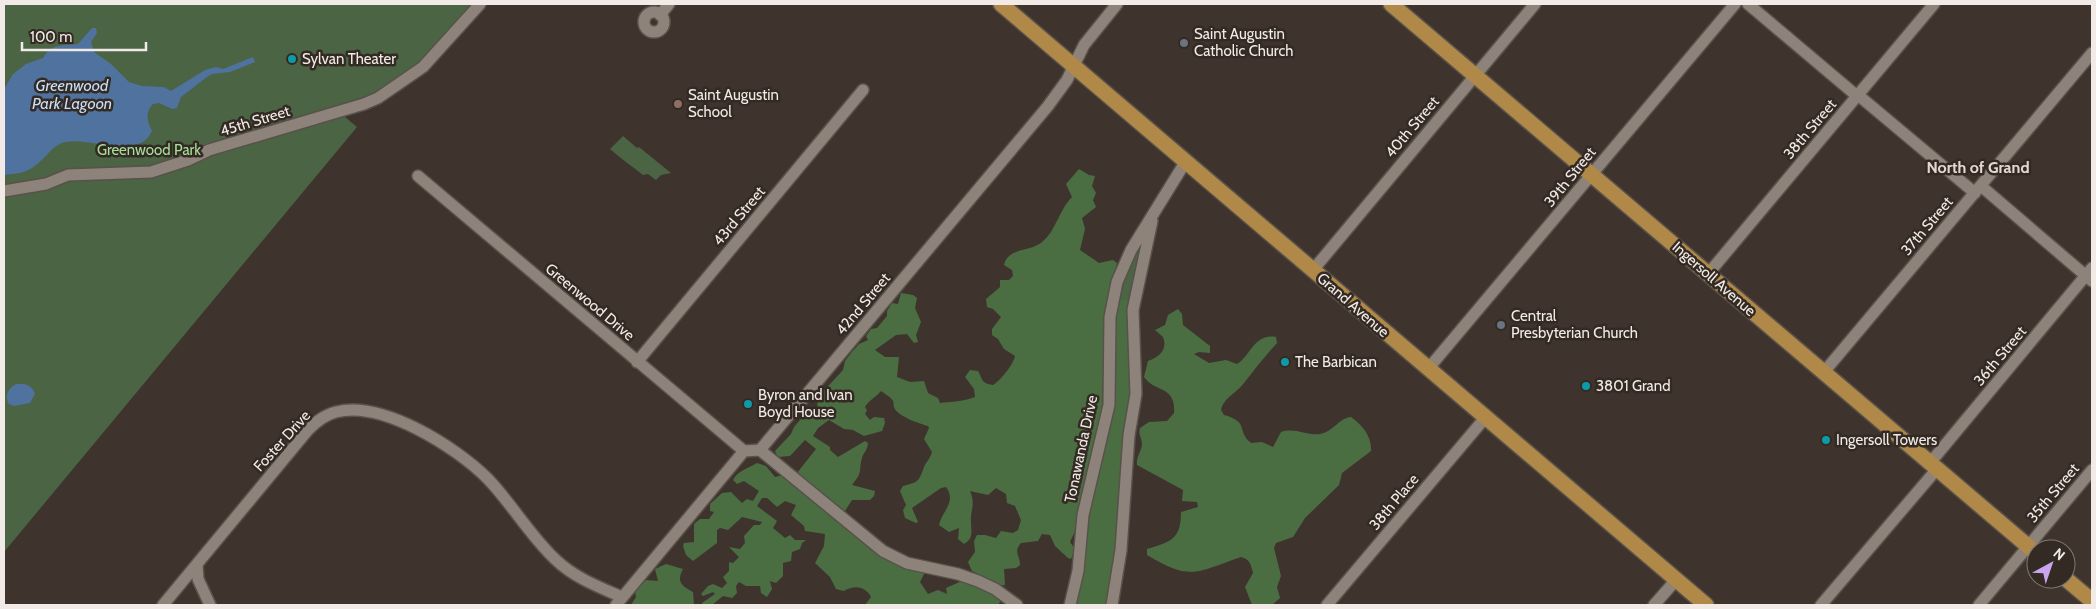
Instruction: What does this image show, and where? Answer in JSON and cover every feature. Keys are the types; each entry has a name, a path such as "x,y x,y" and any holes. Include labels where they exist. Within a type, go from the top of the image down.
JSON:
{"main road":[{"name":"Grand Avenue","path":"1001,4 1706,605"},
{"name":"Ingersoll Avenue","path":"1391,4 2026,545"},
{"path":"2076,587 2092,601"}],"street":[{"name":"45th Street","path":"4,191 46,184 68,175 150,172 188,160 208,150 364,104 391,90 423,67 480,4"},
{"path":"660,15 669,4"},
{"name":"42nd Street","path":"760,450 1048,106 1066,80 1084,45 1117,4"},
{"name":"40th Street","path":"1313,270 1535,4"},
{"name":"39th Street","path":"1428,369 1735,4"},
{"path":"1748,4 1857,96 2090,275"},
{"name":"38th Street","path":"1708,274 1934,4"},
{"name":"37th Street","path":"1824,372 2092,53"},
{"name":"43rd Street","path":"637,362 863,90"},
{"name":"Tonawanda Drive","path":"1070,605 1078,571 1083,515 1109,405 1110,317 1113,299 1124,265 1186,161"},
{"name":"Greenwood Drive","path":"418,176 744,451"},
{"name":"Tonawanda Drive","path":"1112,605 1121,550 1129,435 1136,394 1132,310 1153,218"},
{"name":"36th Street","path":"1822,605 2090,275"},
{"name":"Foster Drive","path":"163,605 308,430 327,415 347,410 381,415 398,420 450,448 488,479 545,548 566,569 619,601"},
{"name":"38th Place","path":"1326,605 1485,418"},
{"path":"619,601 744,451 760,450 883,551 907,563 958,574 978,581 995,589 1017,605"},
{"name":"35th Street","path":"2040,539 2092,470"},
{"name":"35th Street","path":"1979,605 2026,556"},
{"path":"197,565 198,579 210,605"},
{"path":"1654,605 1676,580"}],"green space":[{"name":"Greenwood Park","path":"4,4 474,4 424,59 396,82 380,92 363,99 333,107 357,127 4,552"},
{"path":"623,136 671,173 661,175 656,180 648,174 643,175 622,159 610,149"},
{"path":"1079,169 1095,176 1092,186 1096,193 1093,200 1096,207 1082,218 1085,229 1080,250 1099,263 1113,260 1117,263 1105,317 1102,407 1083,487 1077,527 1070,542 1075,549 1071,559 1055,546 1050,535 1042,534 1038,541 1021,543 1017,549 1020,565 1016,568 1004,569 1005,585 1001,585 972,571 968,562 975,552 974,541 977,535 996,538 1001,531 1013,533 1018,530 1021,520 1015,506 1007,503 1006,494 996,488 988,495 970,491 973,504 971,534 964,544 958,539 959,528 949,532 939,525 950,497 946,487 941,488 912,508 918,522 916,523 905,518 903,510 906,505 900,491 903,486 918,480 930,457 932,452 924,439 929,428 897,412 892,400 881,391 865,407 867,410 865,414 870,420 874,417 884,418 885,423 882,431 864,436 853,430 844,429 829,420 818,428 813,436 830,447 830,450 838,457 865,441 868,443 862,458 859,474 852,485 875,491 874,496 870,500 852,500 845,511 797,473 816,449 805,440 790,456 778,457 775,451 791,434 794,427 806,413 818,411 817,401 820,395 843,370 845,361 851,353 859,344 868,340 866,336 871,329 877,328 887,316 887,311 892,303 898,304 901,293 913,295 917,298 915,308 921,322 916,335 918,342 914,343 907,334 896,335 875,350 885,357 899,357 897,377 910,382 924,381 928,393 938,398 940,403 975,397 974,389 965,377 970,370 978,371 983,381 989,384 993,385 1000,380 1015,356 1004,349 998,339 992,335 992,329 1001,317 993,309 987,307 986,299 1000,287 1000,280 1009,280 1013,276 1012,270 1004,265 1006,259 1015,252 1042,242 1051,232 1072,197 1066,184"},
{"path":"1145,232 1130,302 1115,303 1120,285"},
{"path":"1124,299 1130,302 1128,329 1132,393 1118,537 1108,605 1075,605 1087,508 1110,413 1115,303"},
{"path":"1178,309 1182,314 1183,325 1210,346 1210,353 1199,352 1194,354 1209,363 1226,360 1237,364 1242,361 1257,342 1269,337 1276,337 1277,343 1241,386 1228,398 1221,410 1224,415 1240,424 1244,435 1251,443 1262,442 1273,447 1281,432 1291,430 1310,434 1325,433 1343,420 1351,417 1362,427 1370,440 1371,451 1342,473 1339,485 1305,518 1293,537 1276,543 1274,548 1281,576 1277,587 1280,598 1272,605 1252,605 1245,587 1253,573 1250,563 1244,558 1241,557 1193,572 1174,569 1147,555 1147,549 1168,541 1177,534 1181,521 1181,512 1198,507 1197,502 1182,501 1183,490 1137,465 1142,445 1139,433 1140,428 1149,422 1167,421 1174,413 1172,398 1164,390 1144,377 1148,361 1159,355 1164,346 1163,337 1155,330 1165,325 1168,315"},
{"path":"757,463 766,466 775,477 783,475 878,553 925,572 920,582 928,594 938,590 947,594 946,588 964,580 1002,599 998,605 865,605 871,597 869,593 855,587 844,591 836,589 830,577 815,563 824,546 825,534 805,531 804,526 791,515 796,505 785,501 777,507 767,498 762,498 757,506 777,521 773,528 785,538 790,535 795,540 806,540 802,543 800,549 792,552 791,561 783,563 783,576 776,583 770,581 772,589 767,597 761,593 760,586 746,586 739,582 736,586 737,593 732,598 723,596 712,605 702,605 702,603 715,594 713,592 703,596 701,594 708,586 713,584 722,588 727,583 723,577 729,571 729,562 733,563 739,557 729,547 740,549 745,543 744,536 754,525 760,525 762,522 742,517 728,530 720,528 717,530 717,543 693,561 686,555 684,543 694,542 694,524 700,519 709,519 714,512 710,511 710,504 722,493 731,492 742,503 747,499 753,501 759,491 744,481 737,484 733,480 740,472"},
{"path":"666,564 683,569 680,580 683,586 693,592 694,605 631,605 636,597 635,591 646,580 658,581 655,569"}],"water":[{"name":"Greenwood Park Lagoon","path":"92,28 96,28 97,33 91,42 94,52 111,64 129,82 142,86 164,87 171,91 205,70 216,67 223,69 253,57 255,62 230,72 212,74 181,97 177,108 172,109 159,103 153,104 150,107 148,117 152,131 146,140 136,145 113,146 76,141 61,143 29,170 17,174 4,175 4,89 13,74 26,64 43,58 46,53 54,48 62,45 78,44"},
{"path":"16,384 25,384 32,388 35,394 30,403 14,406 9,404 8,392"}],"place":[{"name":"Saint Augustin Catholic Church","path":"1184,43"},
{"name":"Sylvan Theater","path":"292,59"},
{"name":"Saint Augustin School","path":"678,104"},
{"name":"Central Presbyterian Church","path":"1501,325"},
{"name":"The Barbican","path":"1285,362"},
{"name":"3801 Grand","path":"1586,386"},
{"name":"Byron and Ivan Boyd House","path":"748,404"},
{"name":"Ingersoll Towers","path":"1826,440"}],"district":[{"name":"North of Grand","path":"1978,167"}]}
